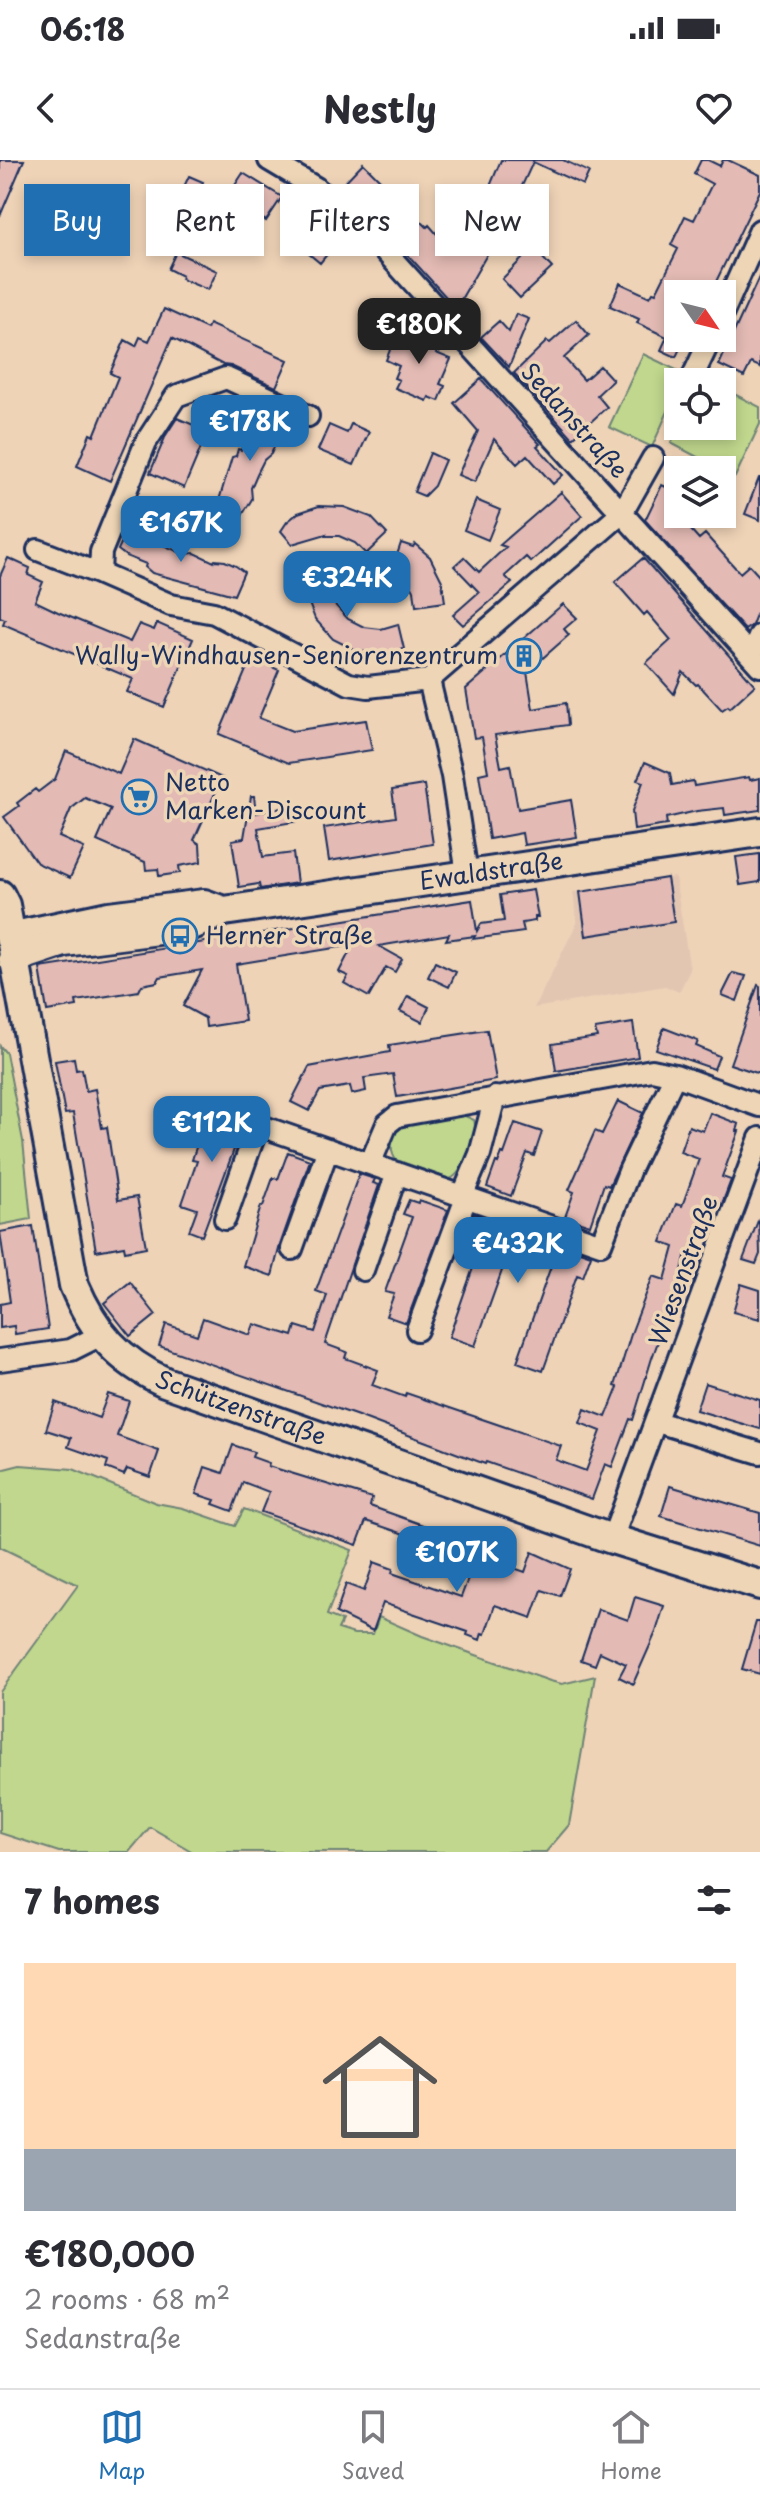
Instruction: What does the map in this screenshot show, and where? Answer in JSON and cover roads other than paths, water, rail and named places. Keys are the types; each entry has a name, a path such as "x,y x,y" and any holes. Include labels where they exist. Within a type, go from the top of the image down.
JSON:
{"main road":[{"name":"Ewaldstraße","path":"11,948 109,916 204,904 224,911 760,832"},
{"path":"0,895 5,905 11,948"},
{"name":"Schützenstraße","path":"11,948 74,1285 88,1316 119,1354 138,1370 165,1382 612,1539 760,1585"}],"street":[{"name":"Sedanstraße","path":"269,160 316,188 365,231 755,661"},
{"path":"736,284 760,230"},
{"path":"100,574 101,552 146,442 176,396 226,378 308,416"},
{"path":"38,550 171,605 214,613 349,684 368,687 429,680 622,513 653,458"},
{"path":"755,661 760,635"},
{"path":"429,680 452,776 467,874"},
{"path":"370,1164 387,1124 397,1116 652,1070 675,1075 760,1106"},
{"path":"225,1219 258,1125 601,1244 630,1169 675,1075"},
{"path":"417,1330 480,1154 495,1097"},
{"name":"Wiesenstraße","path":"612,1539 760,1138"},
{"path":"292,1249 328,1149"},
{"path":"363,1270 397,1173"},
{"path":"0,1360 71,1350 103,1334"},
{"path":"657,1422 760,1453"}],"place":[{"name":"Wally-Windhausen-Seniorenzentrum","path":"524,656"},
{"name":"Netto Marken-Discount","path":"139,797"},
{"name":"Herner Straße","path":"180,936"}]}
